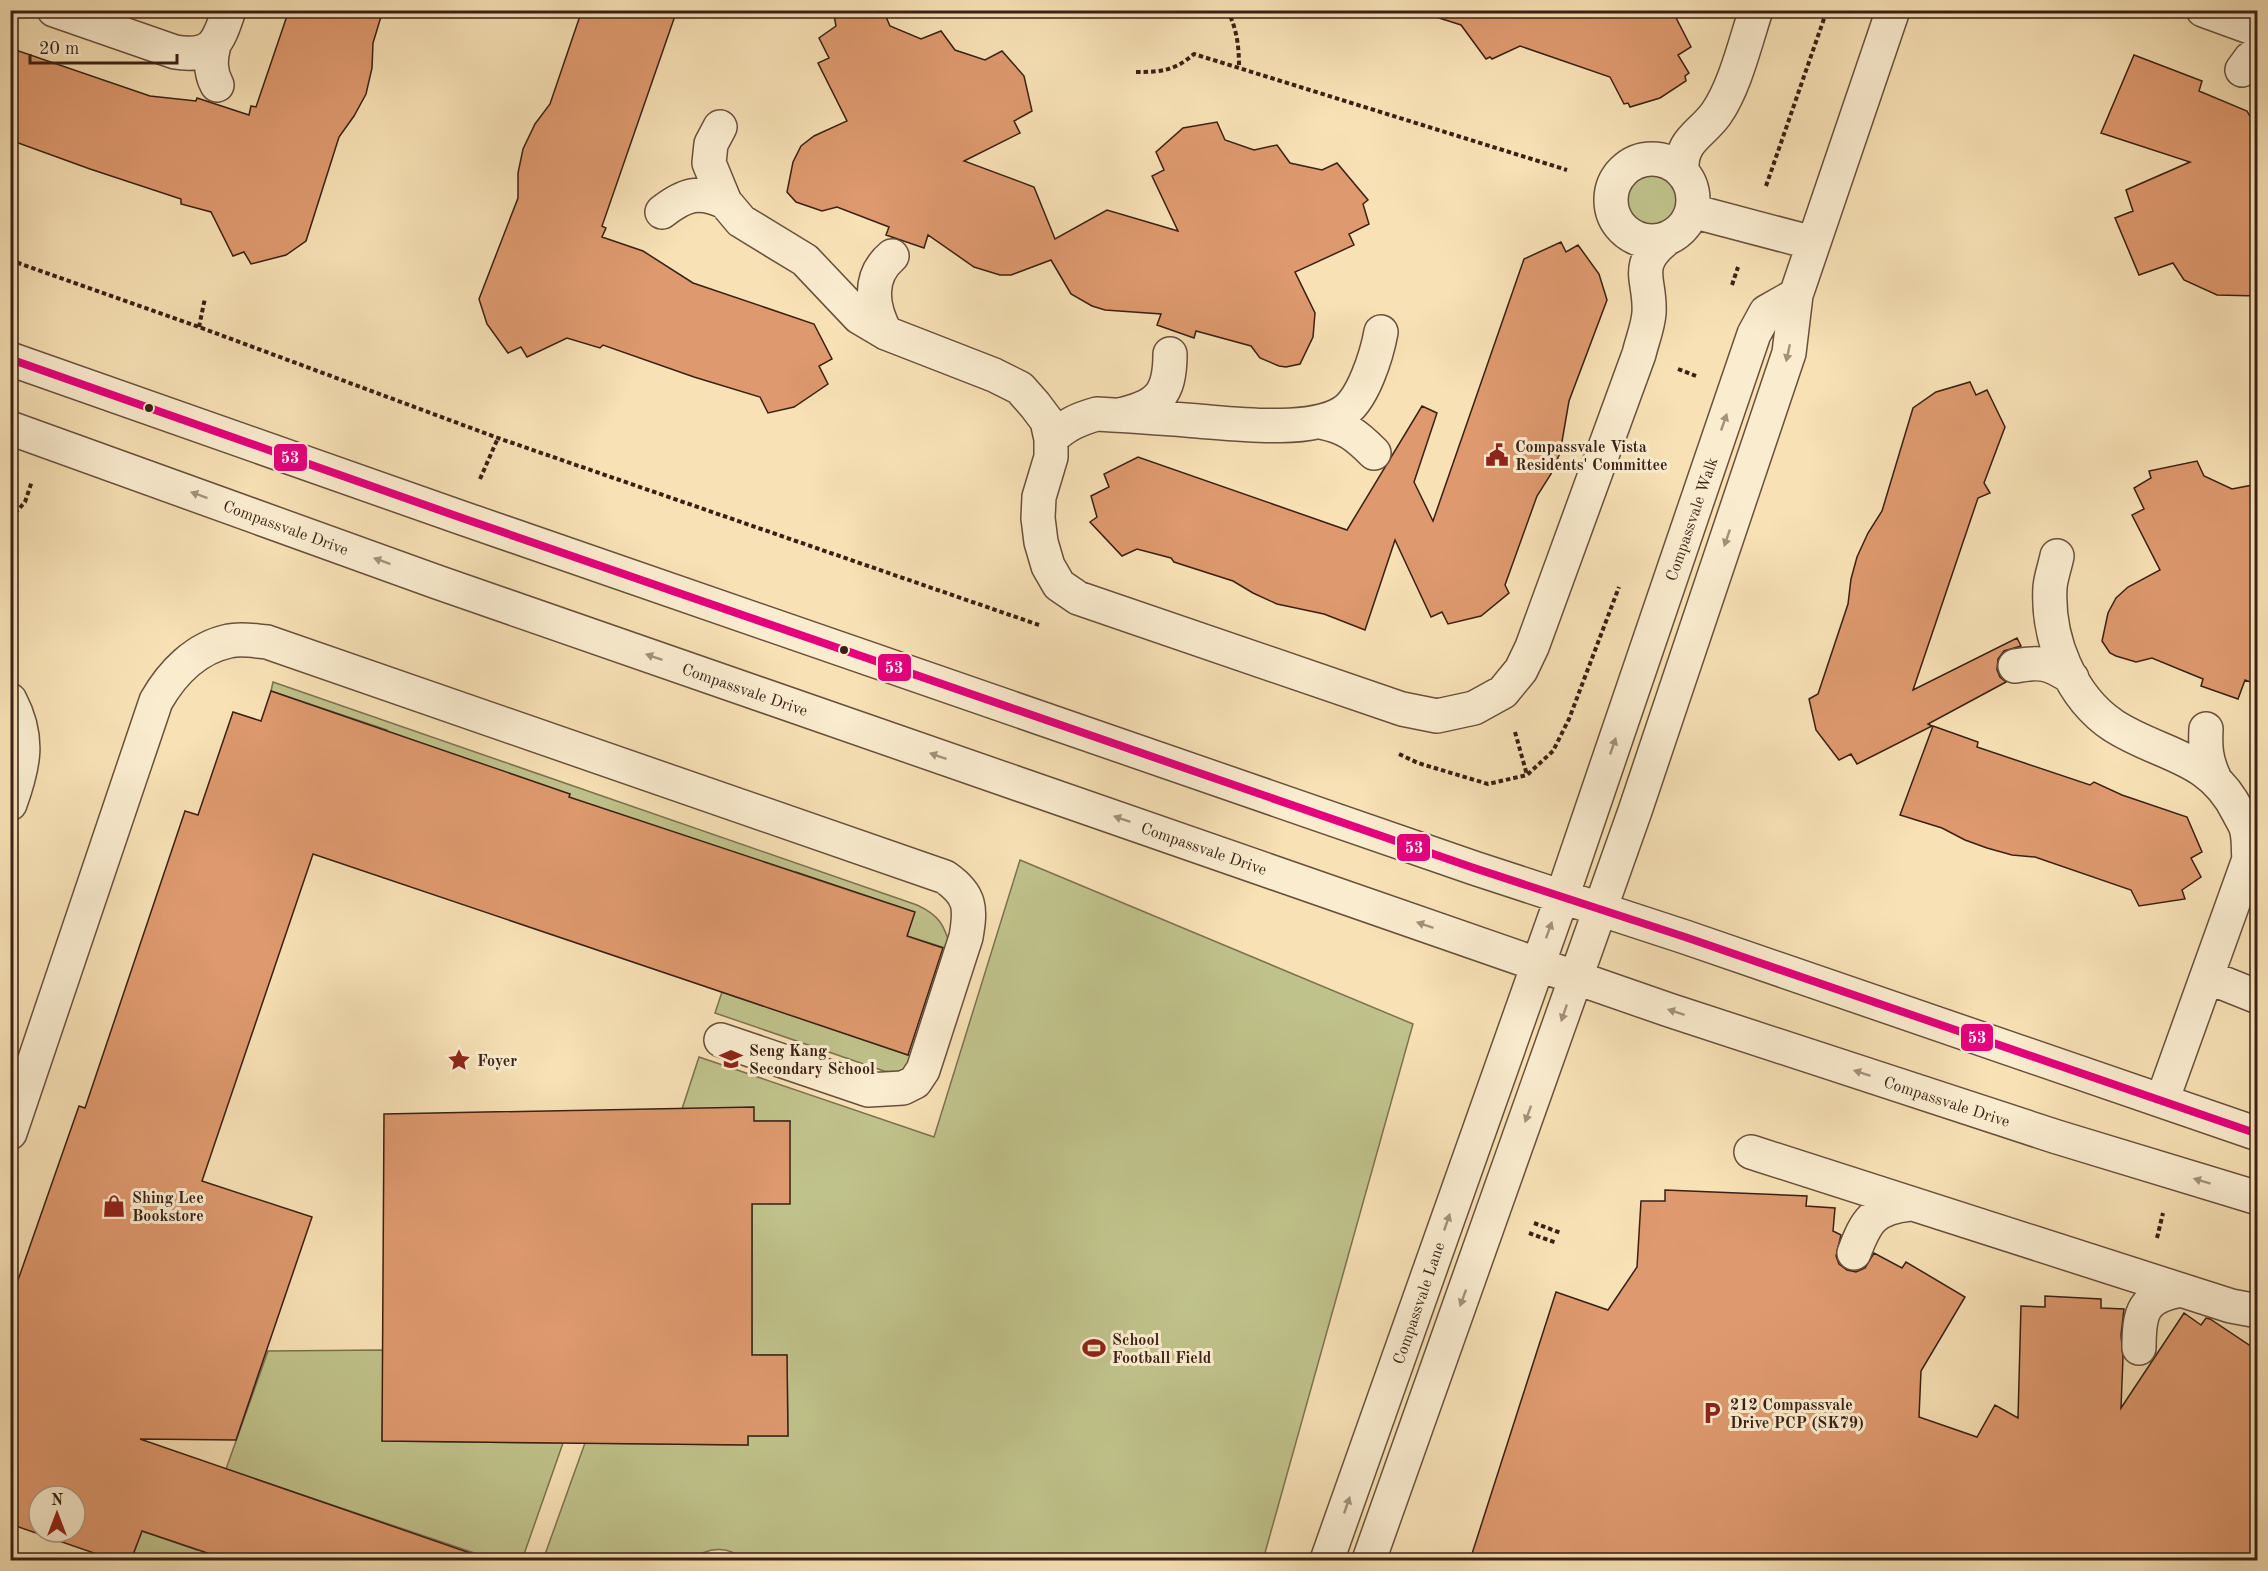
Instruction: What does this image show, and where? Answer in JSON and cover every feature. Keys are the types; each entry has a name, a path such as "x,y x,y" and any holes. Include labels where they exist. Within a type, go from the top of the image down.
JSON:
{"street":[{"path":"54,10 175,52 196,55 205,52 219,39 230,10"},
{"path":"720,127 711,144 709,163 725,202 741,221 805,260 858,317 886,333 994,375 1020,388 1047,421 1051,439 1051,457 1039,497 1038,518 1041,542 1048,566 1059,585 1078,598 1402,709 1437,716 1474,708 1503,692 1521,670 1532,647 1639,354 1649,315 1646,262 1652,251 1677,234 1687,224 1692,211 1694,197 1682,163 1687,144 1717,113 1756,10"},
{"path":"1369,1560 1635,811 1789,353 1796,295 1893,10"},
{"path":"2203,10 2258,30"},
{"path":"214,45 211,65 212,76 217,86"},
{"path":"1664,241 1649,242 1627,233 1613,214 1611,192 1622,171 1642,160 1657,159 1671,163 1683,171"},
{"path":"662,212 679,199 693,195 711,196 725,202"},
{"path":"1692,211 1813,243"},
{"path":"886,333 877,317 874,297 876,279 882,264 892,256"},
{"name":"Compassvale Walk","path":"1509,1045 1562,897 1754,334 1766,312 1796,295"},
{"path":"1321,422 1344,413 1358,395 1376,357 1381,332"},
{"path":"1118,415 1139,410 1154,403 1164,389 1170,373 1170,354"},
{"path":"10,359 462,518 1506,878 2258,1134"},
{"path":"1051,439 1062,428 1078,419 1097,414 1248,425 1321,422 1341,426 1359,437 1374,453"},
{"name":"Compassvale Drive","path":"10,428 437,582 1576,978 2057,1137 2258,1198"},
{"path":"2057,556 2050,585 2050,613 2057,646 2072,678 2093,707 2114,725 2190,761 2214,777"},
{"path":"10,1133 156,701 166,682 196,654 231,640 267,642 945,876 959,886 967,898 970,918 966,938 923,1070 915,1082 903,1088 868,1090 721,1040"},
{"path":"2015,666 2036,662 2054,666 2072,678"},
{"path":"10,700 18,715 23,736 22,771 10,804"},
{"path":"2162,1101 2249,860 2247,830 2233,800 2214,777 2206,760 2206,729"},
{"path":"2208,977 2258,997"},
{"name":"Compassvale Lane","path":"1327,1560 1509,1045"},
{"path":"1751,1152 2231,1306 2258,1311"},
{"path":"1854,1253 1862,1231 1870,1218 1895,1205 1910,1204"},
{"path":"2139,1348 2141,1315 2149,1302 2162,1293 2181,1290"}],"path":[{"path":"1227,10 1233,20 1238,41 1239,68"},
{"path":"1136,72 1158,72 1180,66 1194,54 1567,170"},
{"path":"199,327 205,298"},
{"path":"10,519 25,502 34,476"},
{"path":"2154,1248 2165,1208"},
{"path":"1532,1222 1561,1233"},
{"path":"1544,1238 1557,1243"}],"green space":[{"path":"1652,159 1668,162 1681,171 1690,184 1693,200 1690,216 1681,229 1668,238 1652,241 1636,238 1623,229 1614,216 1611,200 1614,184 1623,171 1636,162"},
{"path":"273,682 917,905 931,913 941,923 952,950 907,936 914,912 796,872 787,897 561,820 570,794 377,760 387,730 271,691"},
{"name":"School Football Field","path":"1020,860 1413,1024 1263,1560 744,1560 732,1552 711,1550 692,1560 543,1560 585,1443 748,1445 748,1436 788,1436 787,1355 752,1355 752,1204 790,1121 754,1121 682,1109 699,1057 934,1137"},
{"path":"722,992 916,1058 902,1070 884,1071 715,1013"},
{"path":"384,1350 382,1441 563,1443 522,1560 495,1560 226,1469 268,1351"},
{"path":"214,1501 265,1519 250,1560 131,1560 142,1531 197,1550"}],"building":[{"path":"289,10 383,10 373,43 372,68 366,94 339,137 306,241 286,255 251,264 244,252 233,256 211,212 181,204 181,199 10,140 10,48 150,96 196,101 197,98 249,115 251,106 256,107"},
{"path":"582,10 677,10 602,226 606,228 602,237 643,251 693,283 814,324 832,359 819,366 828,384 794,407 768,413 760,397 603,345 600,348 567,338 527,357 521,347 508,353 487,324 479,299 518,198 518,173 523,149 535,124 550,104"},
{"path":"833,10 883,10 890,26 921,39 941,31 955,50 985,60 1002,51 1024,76 1032,111 1014,121 1020,133 964,161 1034,187 1055,239 1107,210 1178,231 1152,176 1164,170 1156,152 1183,128 1217,122 1225,140 1254,150 1277,145 1290,163 1322,170 1337,163 1368,200 1363,204 1369,224 1349,234 1354,245 1295,272 1315,313 1313,337 1300,364 1279,366 1260,358 1251,346 1196,331 1194,338 1157,325 1161,314 1105,310 1092,306 1071,294 1051,260 1011,275 1000,275 974,267 928,235 924,248 886,235 889,227 837,207 822,211 796,202 787,192 793,162 801,146 814,136 847,121 818,63 829,58 819,38 836,26"},
{"path":"1438,10 1672,10 1691,47 1678,55 1689,73 1685,76 1686,81 1660,98 1630,107 1628,103 1624,104 1610,77 1520,46 1492,59 1490,57 1486,59 1461,25 1436,17"},
{"path":"2134,55 2202,81 2199,91 2247,111 2258,131 2258,296 2217,295 2184,280 2173,263 2139,275 2115,218 2133,211 2126,190 2190,162 2101,133"},
{"path":"1561,242 1566,252 1578,245 1599,274 1607,300 1569,401 1560,453 1551,474 1537,496 1505,585 1509,593 1481,616 1448,624 1442,612 1431,617 1395,540 1365,630 1324,614 1277,604 1233,581 1174,562 1171,558 1137,549 1122,556 1090,522 1097,517 1091,496 1109,487 1104,474 1138,457 1347,530 1422,406 1437,413 1414,482 1433,521 1524,259"},
{"path":"1970,382 1976,395 1987,390 2005,427 1984,483 1990,493 1978,498 1913,690 2017,638 2021,646 2004,651 1998,659 1997,670 2006,682 1928,724 1932,726 1857,764 1851,754 1839,760 1816,730 1809,699 1818,694 1848,604 1857,557 1882,511 1913,408 1936,392"},
{"path":"2197,461 2204,476 2232,489 2258,484 2258,685 2245,680 2238,699 2201,686 2203,679 2152,658 2136,662 2116,656 2110,653 2102,641 2108,613 2116,598 2128,587 2160,570 2132,515 2144,509 2134,488 2151,478 2149,471"},
{"path":"271,691 570,794 569,797 915,912 907,936 943,948 908,1055 313,854 202,1181 312,1217 236,1440 140,1439 473,1554 472,1560 228,1560 142,1531 131,1560 114,1560 68,1544 87,1544 87,1484 27,1484 27,1530 10,1524 10,1303 79,1106 85,1108 185,811 198,815 233,712 261,721"},
{"path":"1933,726 1978,742 1977,747 2090,785 2094,782 2122,795 2187,817 2202,852 2191,858 2201,877 2182,890 2185,899 2139,906 2131,890 2035,857 2012,855 1987,848 1942,828 1900,815"},
{"path":"754,1107 754,1121 790,1121 790,1204 752,1204 752,1355 787,1355 788,1436 748,1436 748,1445 382,1441 384,1114"},
{"path":"1665,1190 1807,1196 1806,1206 1835,1208 1833,1231 1841,1235 1836,1256 1839,1264 1847,1270 1856,1272 1865,1268 1874,1253 1902,1268 1906,1262 1965,1297 1921,1371 1919,1417 1977,1437 1995,1405 2018,1418 2021,1306 2045,1307 2045,1296 2101,1299 2101,1308 2124,1309 2121,1335 2123,1357 2121,1408 2184,1313 2201,1325 2206,1318 2210,1319 2258,1351 2258,1560 1470,1560 1556,1292 1608,1310 1637,1267 1641,1201 1665,1201"}],"transit line":[{"name":"53","path":"10,359 1474,868 1685,937 2258,1134"}],"place":[{"name":"Compassvale Vista Residents' Committee","path":"1497,455"},
{"name":"Seng Kang Secondary School","path":"731,1059"},
{"name":"Foyer","path":"459,1060"},
{"name":"Shing Lee Bookstore","path":"114,1206"},
{"name":"School Football Field","path":"1094,1348"},
{"name":"212 Compassvale Drive PCP (SK79)","path":"1712,1413"}]}
